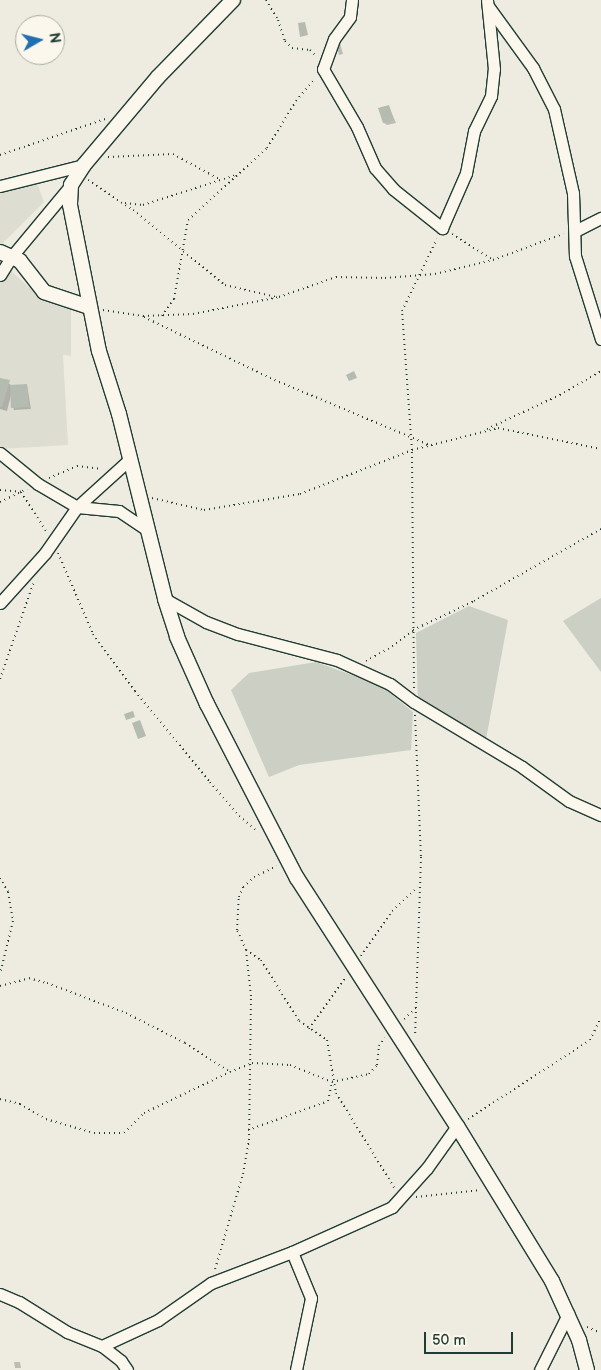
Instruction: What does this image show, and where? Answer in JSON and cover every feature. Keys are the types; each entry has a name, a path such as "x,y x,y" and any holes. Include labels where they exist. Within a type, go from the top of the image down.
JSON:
{"street":[{"path":"0,276 6,254 71,186 84,165 158,77 233,0"},
{"path":"352,0 350,17 334,39 323,69 357,127 375,168 393,189 442,228 466,173 474,131 491,96 494,69 487,3"},
{"path":"487,3 533,68 554,109 567,157 575,231 574,256 601,339"},
{"path":"0,186 84,165"},
{"path":"71,186 70,205 85,270 89,307 140,496 165,599 177,637 207,704 287,861 392,1030 413,1058 457,1126 541,1263 568,1314 588,1368"},
{"path":"575,231 601,218"},
{"path":"575,231 601,226"},
{"path":"6,254 29,269 44,292 89,307"},
{"path":"0,453 38,484 77,508 120,512 147,530"},
{"path":"0,603 53,542 77,508 130,459"},
{"path":"165,599 206,622 238,634 353,667 390,684 414,702 522,767 568,801 601,815"},
{"path":"102,1346 158,1320 211,1284 292,1252 344,1226 384,1212 403,1197 457,1126"},
{"path":"292,1252 312,1298 296,1370"},
{"path":"0,1294 20,1302 67,1332 102,1346 121,1361 127,1370"},
{"path":"540,1370 568,1314"}],"path":[{"path":"162,316 174,299 188,220 236,174 267,148 296,101 323,69 310,50 292,48 284,41 278,20 266,0"},
{"path":"0,155 106,119"},
{"path":"84,165 173,154 219,179"},
{"path":"84,165 123,203 225,285 279,297"},
{"path":"123,203 143,205 236,174"},
{"path":"413,1058 417,1007 421,857 414,702 412,450 402,311 442,228 493,260"},
{"path":"89,307 143,316 193,314 279,297 336,277 417,277 493,260 575,231"},
{"path":"143,316 270,378 411,440 431,446"},
{"path":"482,431 560,395 601,371"},
{"path":"140,496 204,510 300,494 412,450 498,428 601,448"},
{"path":"0,502 77,466 115,471"},
{"path":"0,490 21,492"},
{"path":"21,492 53,542 93,634 135,691 210,782 239,816 260,833"},
{"path":"353,667 388,649 414,630 474,602 601,529"},
{"path":"0,679 34,581"},
{"path":"211,1284 244,1174 248,1130 252,1063 246,950 237,930 236,917 243,887 287,861"},
{"path":"0,878 8,892 13,921 0,974"},
{"path":"246,950 261,960 299,1021 327,1040 332,1082 328,1101 248,1130"},
{"path":"0,986 29,978 126,1013 185,1043 230,1072"},
{"path":"0,1099 20,1104 46,1119 94,1133 124,1133 144,1113 252,1063 290,1065 332,1082 369,1074 377,1065 379,1046 392,1030 417,1007"},
{"path":"457,1126 590,1040 601,1017"},
{"path":"332,1082 391,1185 403,1197 440,1197 495,1188"}],"shaded area":[{"path":"36,180 44,202 0,246 0,193"},
{"path":"0,261 31,289 45,297 71,304 71,356 63,355 68,445 0,449"},
{"path":"601,598 601,672 563,621"},
{"path":"469,606 508,620 484,750 418,704 416,633"},
{"path":"316,662 380,685 413,712 411,750 299,765 269,777 231,690 249,673"}],"building":[{"path":"305,22 308,35 300,37 298,23"},
{"path":"389,105 394,120 383,123 378,108"},
{"path":"354,371 357,378 349,381 346,375"},
{"path":"0,378 10,380 2,407 0,407"},
{"path":"27,384 29,407 11,408 10,385"},
{"path":"133,711 135,717 126,720 124,714"},
{"path":"140,720 146,736 138,739 132,723"}]}
